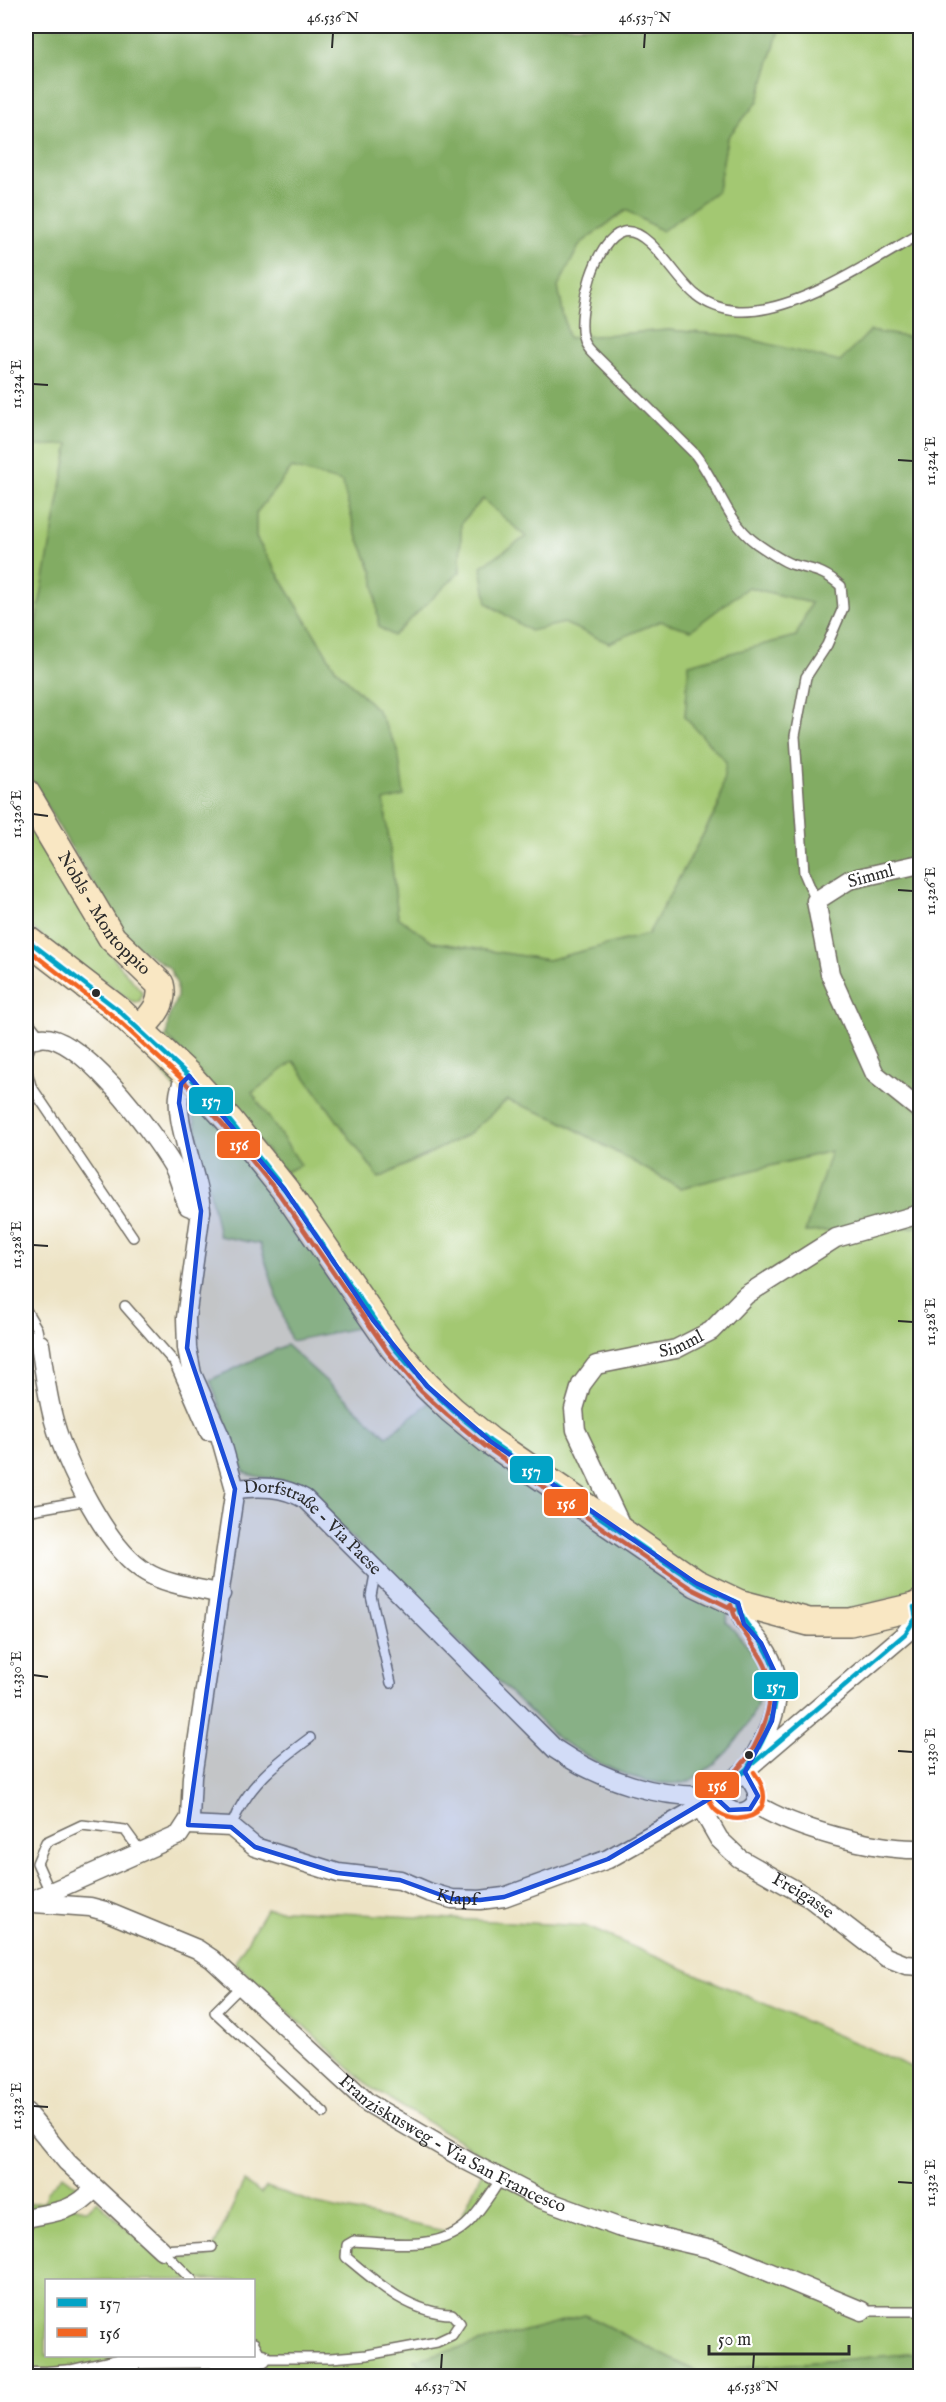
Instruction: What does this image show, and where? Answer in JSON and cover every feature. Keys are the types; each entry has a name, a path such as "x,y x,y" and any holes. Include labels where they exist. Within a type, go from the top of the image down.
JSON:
{"main road":[{"name":"Nobls - Montoppio","path":"26,792 112,938 160,984 161,1002 140,1029"},
{"path":"26,939 99,994 189,1076 229,1120 285,1190 394,1348 427,1386 490,1441 696,1583 738,1603 809,1622 850,1622 918,1606"}],"street":[{"name":"Simml","path":"816,901 849,879 921,864"},
{"path":"816,901 830,974 875,1074 921,1110"},
{"path":"31,1032 62,1041 100,1072 132,1109 170,1162 188,1206 201,1211"},
{"path":"189,1076 181,1084 179,1103 185,1138 201,1195 201,1211 186,1318 187,1348 192,1374 220,1436 235,1489"},
{"name":"Simml","path":"626,1536 576,1430 574,1409 581,1384 596,1365 676,1349 711,1331 746,1295 836,1238 921,1214"},
{"path":"40,1344 54,1422 72,1467 89,1500 121,1551 147,1573 167,1581 221,1594"},
{"name":"Dorfstraße - Via Paese","path":"188,1825 191,1812 192,1777 235,1489 275,1487 291,1491 305,1499 555,1749 570,1759 610,1778 666,1793 716,1795"},
{"path":"738,1603 744,1624 761,1642 774,1665 778,1679 778,1694 772,1721 745,1772"},
{"path":"745,1772 758,1796 750,1809 737,1813 729,1810 716,1795 905,1634 916,1620 918,1606"},
{"name":"Klapf","path":"231,1827 255,1847 317,1868 354,1876 400,1880 452,1899 480,1900 512,1895 608,1859 716,1795"},
{"path":"755,1804 774,1815 816,1829 883,1846 921,1849"},
{"name":"Freigasse","path":"700,1806 719,1839 740,1858 811,1899 886,1957 906,1965 921,1966"},
{"path":"26,1903 179,1835 188,1825 231,1827"},
{"name":"Franziskusweg - Via San Francesco","path":"26,1903 90,1907 197,1949 212,1959 368,2103 501,2179 539,2198 618,2227 716,2250 862,2311"},
{"path":"26,2112 67,2162 162,2250"},
{"path":"26,2218 76,2206 94,2189"},
{"path":"26,2376 73,2374 140,2359 166,2357"}],"lane":[{"path":"816,901 804,873 795,736 806,677 827,645 843,608 841,586 827,574 789,563 754,542 729,514 707,469 694,453 592,352 583,340 582,305 598,260 610,242 621,232 636,232 647,240 695,294 710,304 738,311 771,308 823,288 921,234"},
{"path":"26,1058 31,1044 31,1032"},
{"path":"26,1068 31,1086 133,1237"},
{"path":"125,1306 174,1362 206,1435 220,1436"},
{"path":"26,1310 37,1329 40,1344"},
{"path":"26,1331 40,1344"},
{"path":"26,1511 89,1500"},
{"path":"376,1569 371,1596 391,1683"},
{"path":"231,1827 243,1800 259,1780 268,1770 310,1738"},
{"path":"50,1892 37,1863 46,1842 82,1825 125,1830 142,1852"},
{"path":"241,1986 215,2012 324,2113"},
{"path":"258,2350 331,2358 366,2355 436,2342 452,2335 459,2323 453,2314 427,2310 397,2296 375,2282 346,2257 347,2245 354,2241 417,2243 431,2241 459,2230 470,2220 501,2179"},
{"path":"162,2250 212,2247"},
{"path":"162,2250 191,2279"},
{"name":"Franziskusweg - Via San Francesco","path":"862,2311 921,2311"}],"highlighted area":[{"path":"189,1076 285,1190 373,1320 427,1386 490,1441 696,1583 738,1603 744,1624 761,1643 778,1679 772,1721 745,1772 758,1796 750,1809 729,1810 714,1796 608,1859 504,1897 480,1900 452,1899 400,1880 338,1873 255,1847 231,1827 188,1825 235,1489 187,1348 201,1211 179,1103 181,1084"}],"green space":[{"path":"28,26 780,26 758,101 727,138 718,190 662,231 626,210 580,244 558,287 568,338 668,330 737,336 840,362 870,331 920,339 920,1227 805,1232 831,1151 680,1188 557,1119 507,1100 467,1135 379,1178 294,1061 252,1093 301,1165 285,1172 167,1036 168,1019 177,997 177,985 169,968 126,939 26,772 26,641 32,645 69,444 26,447 26,28","holes":["292,468 342,482 355,530 373,573 379,627 393,636 460,572 461,523 483,499 526,537 481,566 487,603 530,631 564,623 609,643 660,621 691,630 748,587 811,603 796,636 689,664 685,717 726,762 719,806 648,934 548,960 433,942 398,917 384,801 404,796 398,750 377,710 335,668 256,538 256,513"]},
{"path":"780,26 920,26 920,339 870,331 840,363 737,336 668,330 568,338 558,287 580,244 627,210 718,190 727,138 758,101"},
{"path":"69,444 32,645 26,641 26,447"},
{"path":"292,468 342,481 355,530 373,573 379,627 460,572 461,523 483,499 527,537 530,630 564,623 609,643 660,621 691,630 748,587 811,603 796,636 689,664 685,717 727,761 719,805 648,935 548,960 433,942 398,917 384,801 377,710 335,668 256,538 256,513"},
{"path":"26,810 115,960 142,992 140,1001 131,1001 92,972 89,974 26,923"},
{"path":"167,1036 285,1172 300,1164 252,1093 294,1061 379,1178 467,1135 507,1100 557,1119 680,1188 832,1151 805,1232 920,1227 920,1602 897,1596 843,1612 796,1611 733,1594 726,1621 756,1659 761,1674 761,1688 751,1718 743,1732 710,1767 686,1782 665,1783 633,1777 602,1764 558,1739 300,1487 286,1481 258,1477 244,1472 210,1380 286,1345 387,1436 429,1403 366,1326 291,1341 260,1244 219,1236 192,1108 147,1054"},
{"path":"266,1909 585,1926 920,2071 920,2353 697,2372 585,2315 415,2360 436,2376 26,2376 26,2204 45,2202 46,2192 63,2175 80,2188 79,2193 66,2204 87,2210 97,2201 159,2258 209,2257 244,2182 261,2194 266,2187 317,2204 454,2233 488,2158 371,2088 235,1962"},
{"path":"585,2315 697,2372 920,2353 920,2376 436,2376 414,2360"}],"transit line":[{"name":"157","path":"26,939 117,1009 189,1076 229,1120 285,1190 394,1348 427,1386 452,1410 490,1441 654,1555 696,1583 738,1603"},
{"name":"156","path":"26,948 112,1015 184,1081 279,1194 388,1352 421,1391 486,1447 692,1589 735,1610"},
{"name":"157","path":"738,1603 744,1620 771,1659 776,1676 777,1692 769,1725 745,1772"},
{"name":"156","path":"731,1605 737,1621 765,1665 769,1677 769,1705 760,1734 746,1759 738,1769 709,1793 712,1806 721,1814 733,1818 745,1818 756,1813 763,1804 763,1790 754,1772"},
{"name":"157","path":"716,1795 905,1634 916,1618 914,1607"}]}
